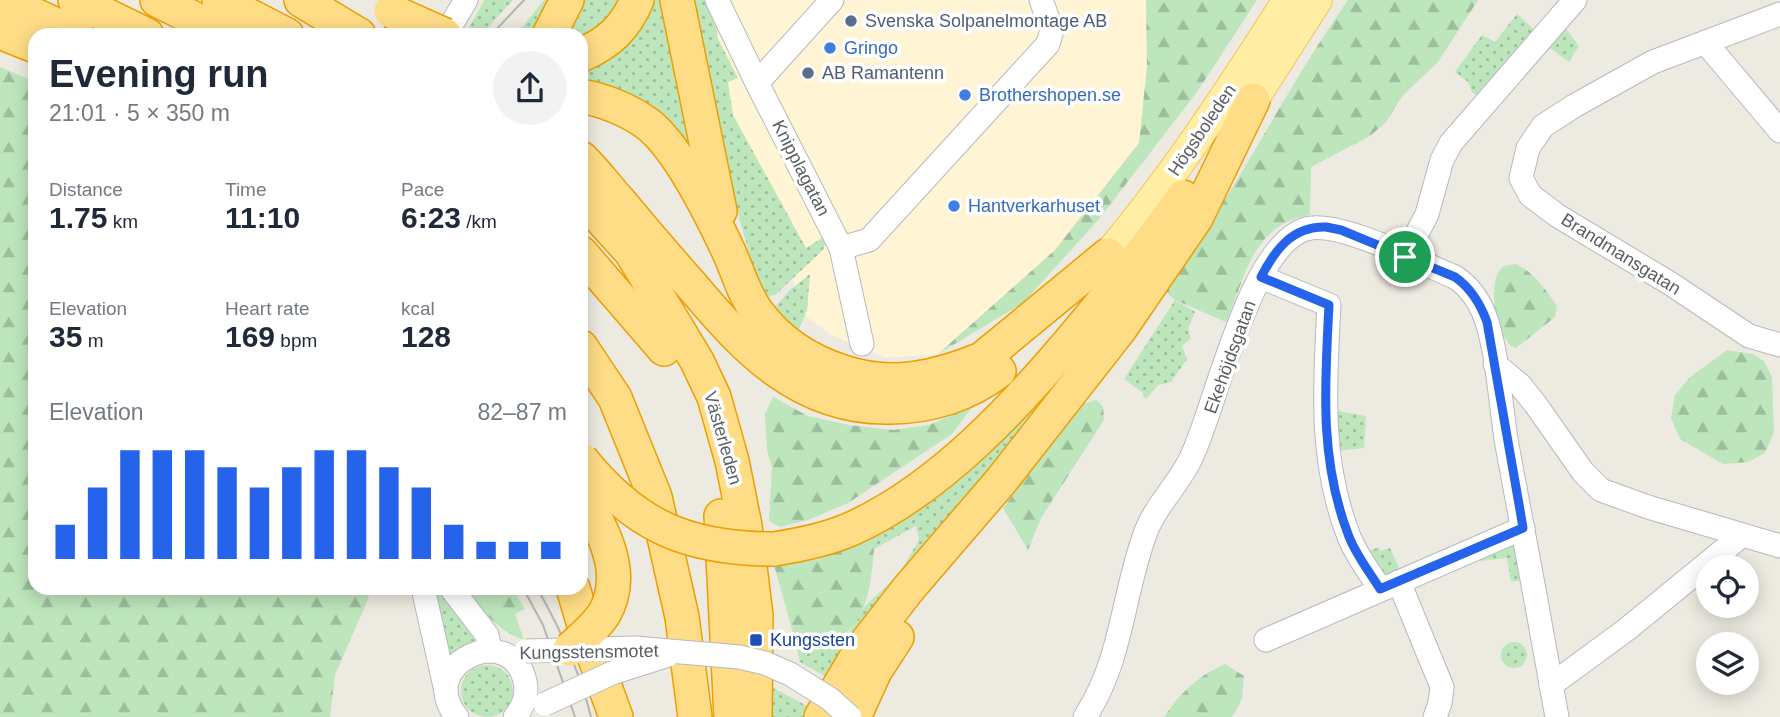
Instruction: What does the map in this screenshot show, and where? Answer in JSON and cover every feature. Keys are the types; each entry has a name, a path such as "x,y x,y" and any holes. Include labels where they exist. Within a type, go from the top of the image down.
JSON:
{"highway":[{"path":"2,0 64,28"},
{"path":"75,0 133,28"},
{"path":"157,0 213,28"},
{"path":"219,0 273,28"},
{"path":"301,0 347,28"},
{"path":"553,28 567,0"},
{"path":"588,51 615,36 637,0"},
{"path":"677,0 729,251 743,288 756,310 782,339 813,361 864,378 900,382 936,376 982,359 1108,255"},
{"path":"381,5 430,28"},
{"path":"381,5 412,28"},
{"path":"0,32 28,43"},
{"path":"588,98 628,112 659,134 696,191 729,251"},
{"path":"821,717 860,651 909,588 1001,481 1120,329 1196,218 1253,100"},
{"path":"588,467 618,500 639,515 671,533 728,548 774,549 813,542 853,528 912,493 984,435 1032,387 1138,260 1253,100"},
{"path":"588,166 735,336 785,377 806,390 843,403 874,408 909,407 938,402 991,377 1018,357 1070,309 1108,255"},
{"name":"Västerleden","path":"588,205 631,252 697,361 714,397 732,461 745,526 756,616 755,717"},
{"path":"588,227 664,349"},
{"path":"588,261 664,349"},
{"name":"Västerleden","path":"664,349 693,407 708,452 721,511 731,717"},
{"path":"588,358 615,398 655,497 682,617 695,717"},
{"path":"852,717 875,671 1001,481"},
{"path":"570,649 594,628 605,613 613,584 612,557 588,506"},
{"path":"575,595 616,717"}],"main road":[{"name":"Högsboleden","path":"1108,255 1151,204 1183,159 1288,0"},
{"name":"Högsboleden","path":"1253,100 1317,0"}],"street":[{"path":"449,28 466,0"},
{"name":"Knipplagatan","path":"718,0 841,248 862,344"},
{"path":"757,83 832,0"},
{"path":"841,248 869,240 1048,44 1052,30 1041,0"},
{"path":"1405,257 1427,214 1442,160 1451,143 1575,0"},
{"path":"1780,14 1705,42 1780,131"},
{"name":"Brandmansgatan","path":"1705,42 1643,67 1543,126 1525,157 1521,178 1530,195 1749,336 1780,345"},
{"name":"Ekehöjdsgatan","path":"1085,717 1111,667 1149,523 1191,459 1241,321 1261,277 1278,248 1294,234 1326,227 1341,230 1464,284 1484,314 1557,717"},
{"path":"1261,277 1329,305 1324,432 1331,468 1348,533 1359,556 1390,585 1442,687 1440,703 1434,717"},
{"path":"1495,364 1520,385 1583,472 1601,490 1741,536 1780,546"},
{"path":"1266,640 1523,528"},
{"path":"1551,685 1626,630 1741,536"},
{"path":"424,595 452,709"},
{"path":"456,595 487,635 496,653 517,665 525,681 525,699 518,712"},
{"name":"Kungsstensmotet","path":"452,709 448,682 459,662 468,655 635,648 707,653 765,663 813,687 852,717"},
{"name":"Kungsstensmotet","path":"518,712 545,704 612,673 675,652"}],"shaded area":[{"path":"703,0 1146,0 1147,67 1139,143 1055,250 938,354 887,358 831,335 803,314 788,263 730,114"}],"green space":[{"path":"484,0 513,0 487,28 469,28"},
{"path":"544,0 552,0 540,28 522,28"},
{"path":"574,0 621,0 613,15 588,36 588,28 560,28"},
{"path":"653,0 668,0 700,163 635,98 612,87 588,81 588,68 617,53 640,25"},
{"path":"695,0 704,0 716,27 718,39 738,78 728,82 733,115 806,248 822,238 825,244 823,250 775,295 764,293 755,273 738,214"},
{"path":"1146,0 1257,0 1197,92 1099,219 1023,303 938,354 1055,250 1139,143 1147,67"},
{"path":"1348,0 1478,0 1438,62 1403,95 1385,123 1370,136 1311,167 1310,215 1290,221 1263,241 1253,255 1226,322 1175,300 1164,290 1213,220 1301,72"},
{"path":"1517,14 1539,34 1476,95 1468,82 1455,72 1482,35 1495,42"},
{"path":"1564,26 1579,46 1569,62 1546,45"},
{"path":"0,67 28,79 28,595 369,597 335,675 330,717 0,717"},
{"path":"1515,264 1533,276 1557,306 1555,317 1516,348 1509,344 1503,335 1494,297 1498,274 1503,267"},
{"path":"810,274 807,310 798,331 774,308 791,289"},
{"path":"1175,300 1195,312 1188,329 1191,338 1182,346 1187,359 1171,382 1158,385 1146,399 1143,393 1124,379"},
{"path":"1727,350 1752,354 1764,361 1772,377 1774,432 1765,453 1748,462 1723,464 1680,439 1671,418 1675,395 1690,377"},
{"path":"1065,373 828,678 800,662 795,640 827,643 850,631 865,606 899,574 919,540 916,526 874,549 865,541 911,516 971,470"},
{"path":"773,397 808,416 849,425 893,430 929,425 973,406 952,434 848,503 808,520 780,527 769,521 772,467 767,450 765,414"},
{"path":"1096,400 1103,406 1104,420 1041,518 1028,550 1003,508 1074,413 1083,404"},
{"path":"1332,410 1366,416 1364,448 1335,451"},
{"path":"865,541 874,549 869,590 852,628 828,642 795,640 774,565 816,560"},
{"path":"1517,543 1524,580 1511,582 1507,558 1480,561 1480,554"},
{"path":"1379,547 1381,551 1390,548 1402,574 1385,580 1367,552"},
{"path":"432,595 446,595 475,636 476,643 449,657"},
{"path":"471,595 516,595 525,609 515,614 524,640 506,631 484,612"},
{"path":"1514,642 1523,646 1527,655 1523,664 1514,668 1505,664 1501,655 1505,646"},
{"path":"1225,664 1244,676 1242,699 1232,717 1164,717 1191,686"},
{"path":"487,665 497,667 505,673 511,681 511,701 505,709 497,715 487,717 477,715 469,709 463,701 461,691 463,681 469,673 477,667"},
{"path":"764,683 811,708 807,717 764,717"}],"tram line":[{"path":"498,28 524,0"},
{"path":"527,595 543,625 575,717"},
{"path":"541,595 568,651 591,717"}],"place":[{"name":"Svenska Solpanelmontage AB","path":"851,21"},
{"name":"Gringo","path":"830,48"},
{"name":"AB Ramantenn","path":"808,73"},
{"name":"Brothershopen.se","path":"965,95"},
{"name":"Hantverkarhuset","path":"954,206"},
{"name":"Kungssten","path":"756,640"}],"route":[{"path":"1326,227 1341,230 1405,257 1455,277 1473,294 1484,314 1523,528 1380,589 1348,533 1324,432 1329,305 1261,277 1278,248 1304,229 1326,227"}]}
